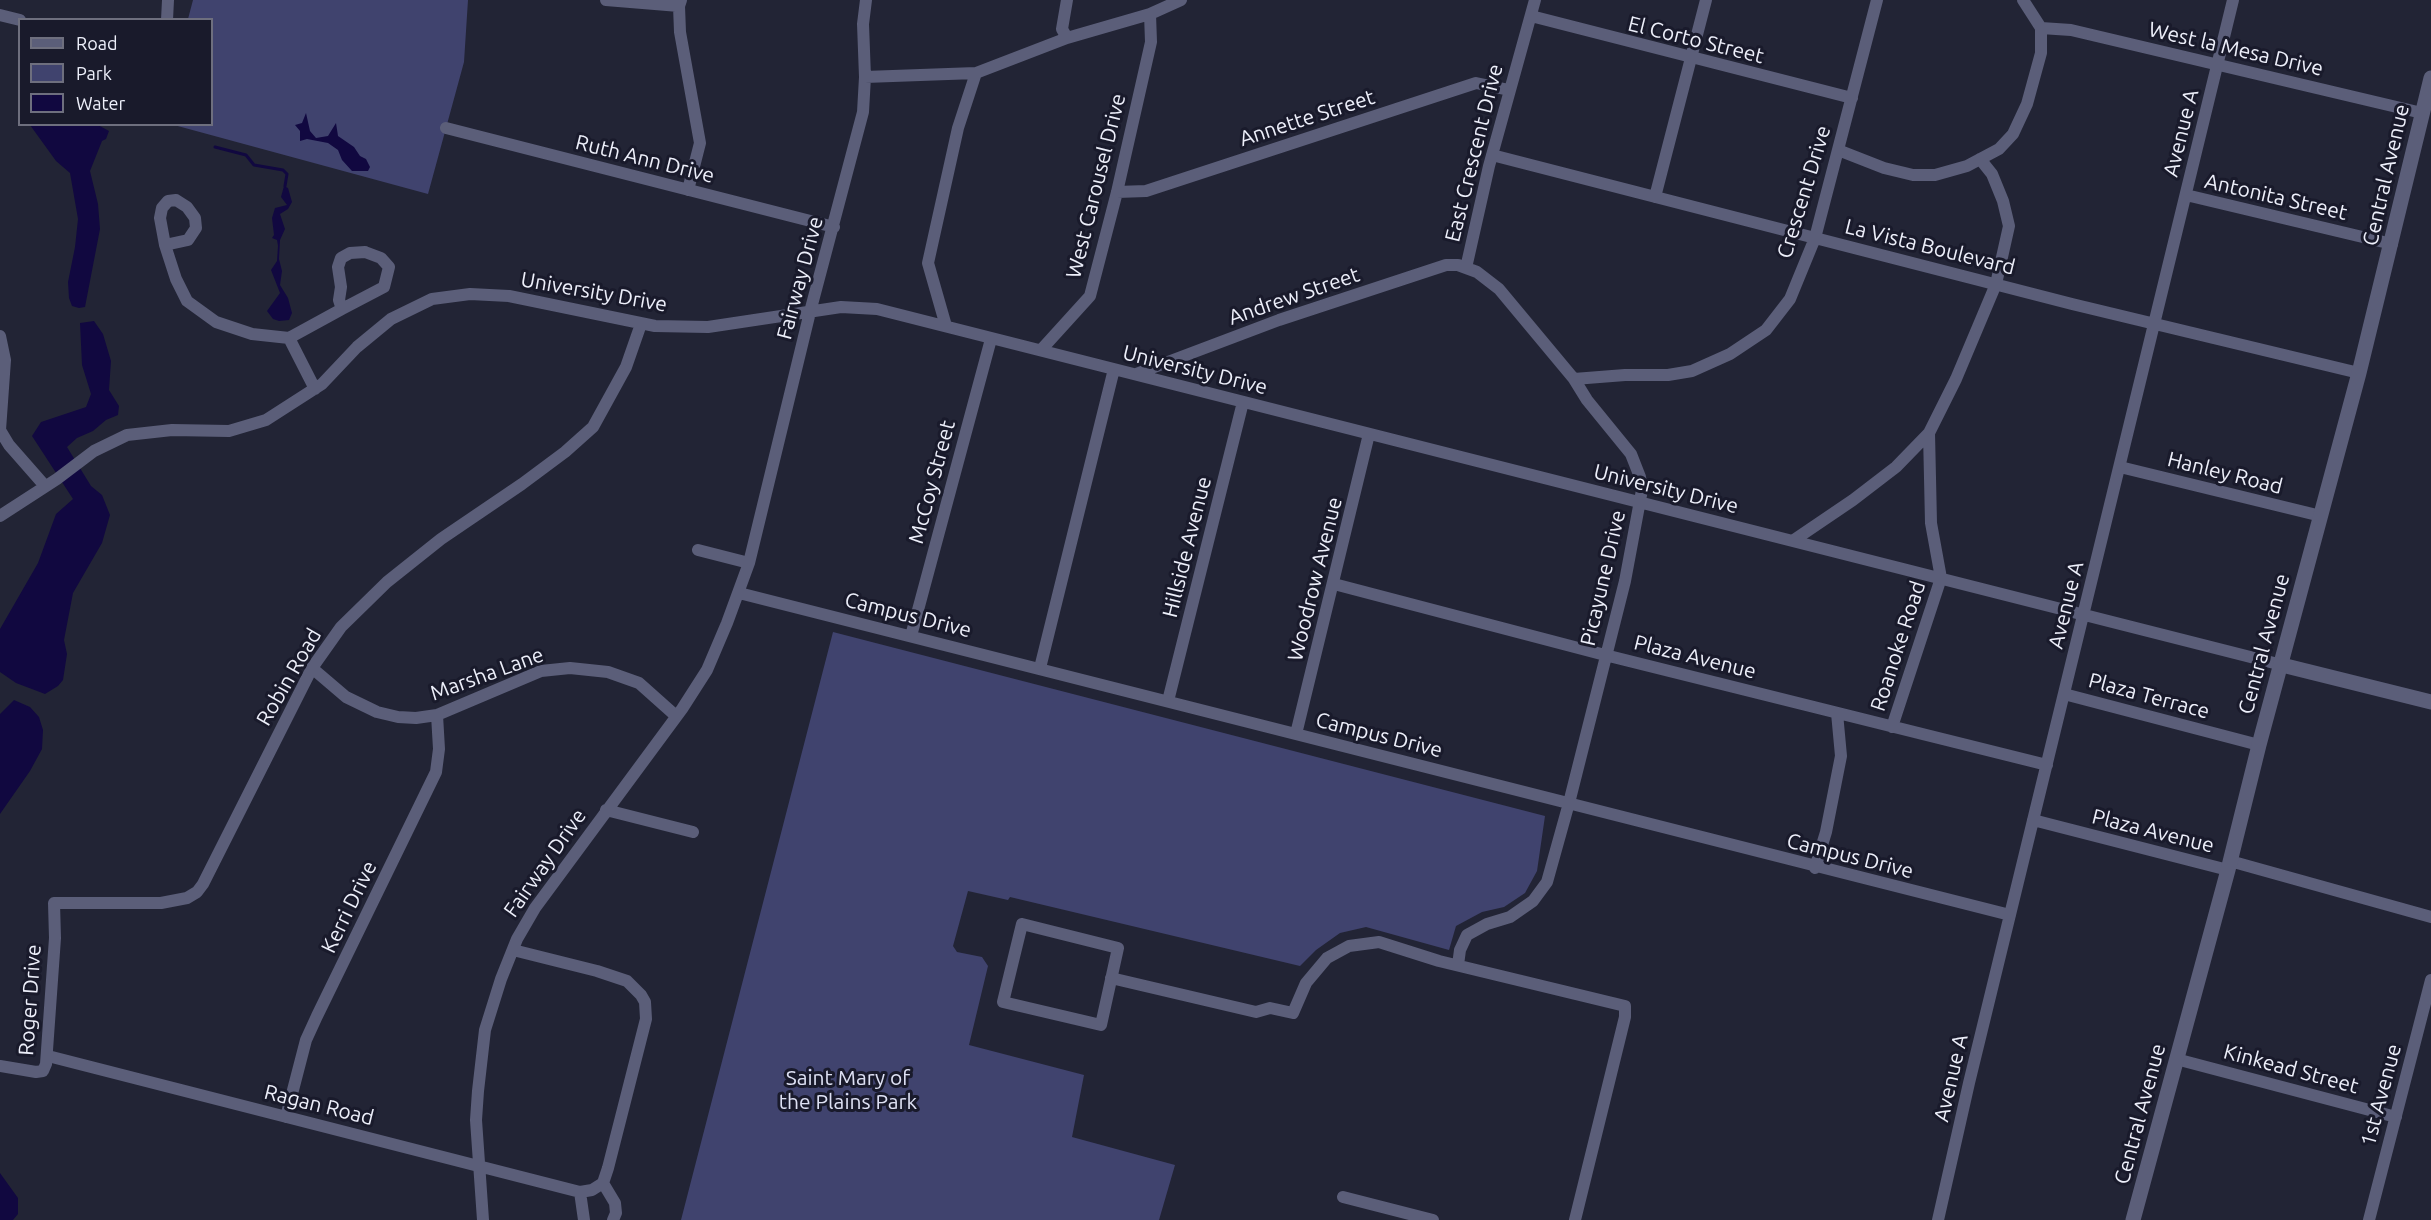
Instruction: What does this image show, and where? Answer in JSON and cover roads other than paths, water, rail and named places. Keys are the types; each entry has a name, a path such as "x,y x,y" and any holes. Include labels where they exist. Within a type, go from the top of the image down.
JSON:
{"street":[{"path":"167,18 168,0"},
{"path":"606,0 680,3 680,32 700,142 688,190"},
{"name":"Fairway Drive","path":"483,1220 477,1100 485,1030 513,950 535,908 676,716 706,670 739,593 749,563 810,312 863,112 865,77 863,24 866,0"},
{"path":"1067,0 1062,29 1067,38"},
{"path":"865,77 976,73 1067,38 1150,14 1181,0"},
{"name":"East Crescent Drive","path":"1535,0 1492,155 1466,268 1477,272 1499,289 1574,379"},
{"path":"1655,197 1706,0"},
{"name":"Crescent Drive","path":"1574,379 1692,371 1730,354 1766,330 1790,299 1815,238 1877,0"},
{"path":"1838,150 1884,168 1913,175 1935,175 1967,166 1999,149 2013,134 2022,114 2041,53 2041,28 2024,0"},
{"name":"Avenue A","path":"1938,1220 2046,765 2233,0"},
{"name":"West Carousel Drive","path":"1041,350 1090,296 1117,192 1150,42 1150,14"},
{"path":"0,15 18,20"},
{"name":"El Corto Street","path":"1531,16 1852,98"},
{"name":"West la Mesa Drive","path":"2041,28 2071,30 2422,113"},
{"path":"946,326 928,263 958,128 976,73"},
{"name":"Annette Street","path":"1117,192 1146,191 1476,83 1509,90"},
{"name":"Central Avenue","path":"2133,1220 2359,374 2430,84"},
{"name":"Ruth Ann Drive","path":"446,128 834,227"},
{"name":"La Vista Boulevard","path":"1492,155 2359,374"},
{"name":"Roanoke Road","path":"1794,540 1853,500 1896,467 1929,434 1977,333 1996,284 2009,226 2003,201 1992,174 1980,159"},
{"name":"Antonita Street","path":"2186,195 2392,244"},
{"path":"165,245 176,279 187,301 203,314 216,322 252,334 290,338 384,287 389,267 381,258 365,252 350,253 341,258 338,267 341,286 339,300 342,309"},
{"name":"Andrew Street","path":"1136,374 1279,320 1446,265 1466,268"},
{"name":"University Drive","path":"45,486 83,459 127,435 172,430 229,431 266,420 315,389 357,347 391,319 432,300 470,294 509,296 655,326 708,327 842,307 877,309 2282,665"},
{"name":"Robin Road","path":"54,924 54,903 161,903 187,898 197,892 208,875 312,668 341,627 387,582 441,539 539,471 593,427 626,367 641,324"},
{"path":"0,336 5,360 0,430 9,445 45,486 0,516"},
{"path":"290,338 315,389"},
{"name":"McCoy Street","path":"911,636 991,339"},
{"path":"1040,668 1114,369"},
{"name":"Picayune Drive","path":"1458,965 1460,950 1467,935 1518,911 1533,901 1546,882 1569,803 1625,581 1641,503 1640,477 1630,454 1587,400 1574,379"},
{"name":"Hillside Avenue","path":"1168,700 1243,402"},
{"name":"Woodrow Avenue","path":"1296,734 1369,434"},
{"name":"Roanoke Road","path":"1892,727 1941,578 1931,523 1929,434"},
{"name":"Hanley Road","path":"2120,467 2320,516"},
{"path":"698,550 749,563"},
{"name":"Plaza Avenue","path":"1334,584 1605,655 2046,765"},
{"name":"Campus Drive","path":"739,593 1168,700 1815,868 2010,915"},
{"path":"2282,665 2431,702"},
{"name":"Marsha Lane","path":"312,668 346,697 377,712 416,718 437,715 541,671 570,668 608,672 639,683 676,716"},
{"name":"Plaza Terrace","path":"2064,694 2259,745"},
{"name":"Roanoke Road","path":"1815,868 1831,812 1841,756 1837,713"},
{"name":"Kerri Drive","path":"286,1117 306,1040 430,788 436,772 439,749 437,715"},
{"name":"Fairway Drive","path":"606,810 693,832"},
{"name":"Plaza Avenue","path":"2033,820 2431,917"},
{"name":"Roger Drive","path":"0,1066 36,1072 43,1071 48,1056 54,924"},
{"path":"1022,924 1118,948 1111,978 1101,1025 1002,1002 1022,924"},
{"path":"1111,978 1256,1012 1270,1008 1293,1013 1306,983 1327,958 1349,946 1379,942 1458,965 1626,1006 1575,1220"},
{"path":"513,950 627,981 645,1002 646,1019 639,1050 603,1183 592,1190 580,1192 584,1220"},
{"name":"1st Avenue","path":"2369,1220 2396,1117 2426,1018 2431,980"},
{"name":"Ragan Road","path":"48,1056 580,1192"},
{"name":"Kinkead Street","path":"2176,1059 2396,1117"},
{"path":"603,1183 615,1203 614,1220"},
{"path":"1343,1197 1433,1220"}],"water":[{"path":"306,113 310,131 316,138 328,136 336,123 338,136 366,159 370,167 368,171 352,171 342,160 338,150 328,143 307,139 300,141 300,131 295,125 302,123"},
{"path":"31,126 100,126 109,131 106,139 102,141 90,171 98,204 100,229 85,307 72,306 69,298 68,282 78,219 70,173 56,161"},
{"path":"284,186 288,188 292,202 288,209 280,214 285,229 280,240 279,259 282,271 280,285 288,298 292,313 289,320 279,321 273,319 267,311 280,293 271,270 277,261 278,246 277,240 272,238 274,235 272,218 275,208 287,205 281,197"},
{"path":"94,321 103,334 111,361 109,390 119,406 118,415 77,438 67,447 91,486 102,495 110,515 102,543 73,593 64,640 67,654 63,680 45,694 16,683 0,672 0,629 38,563 56,514 73,499 32,436 41,422 86,407 91,394 82,365 80,323"},
{"path":"14,700 30,707 39,717 43,730 42,749 30,771 0,814 0,714"},
{"path":"0,1173 18,1198 18,1214 13,1220 0,1220"}],"waterway":[{"path":"215,147 246,155 254,165 283,170 287,174 285,186"}],"park label":[{"name":"Saint Mary of the Plains Park","path":"848,1090"}]}
